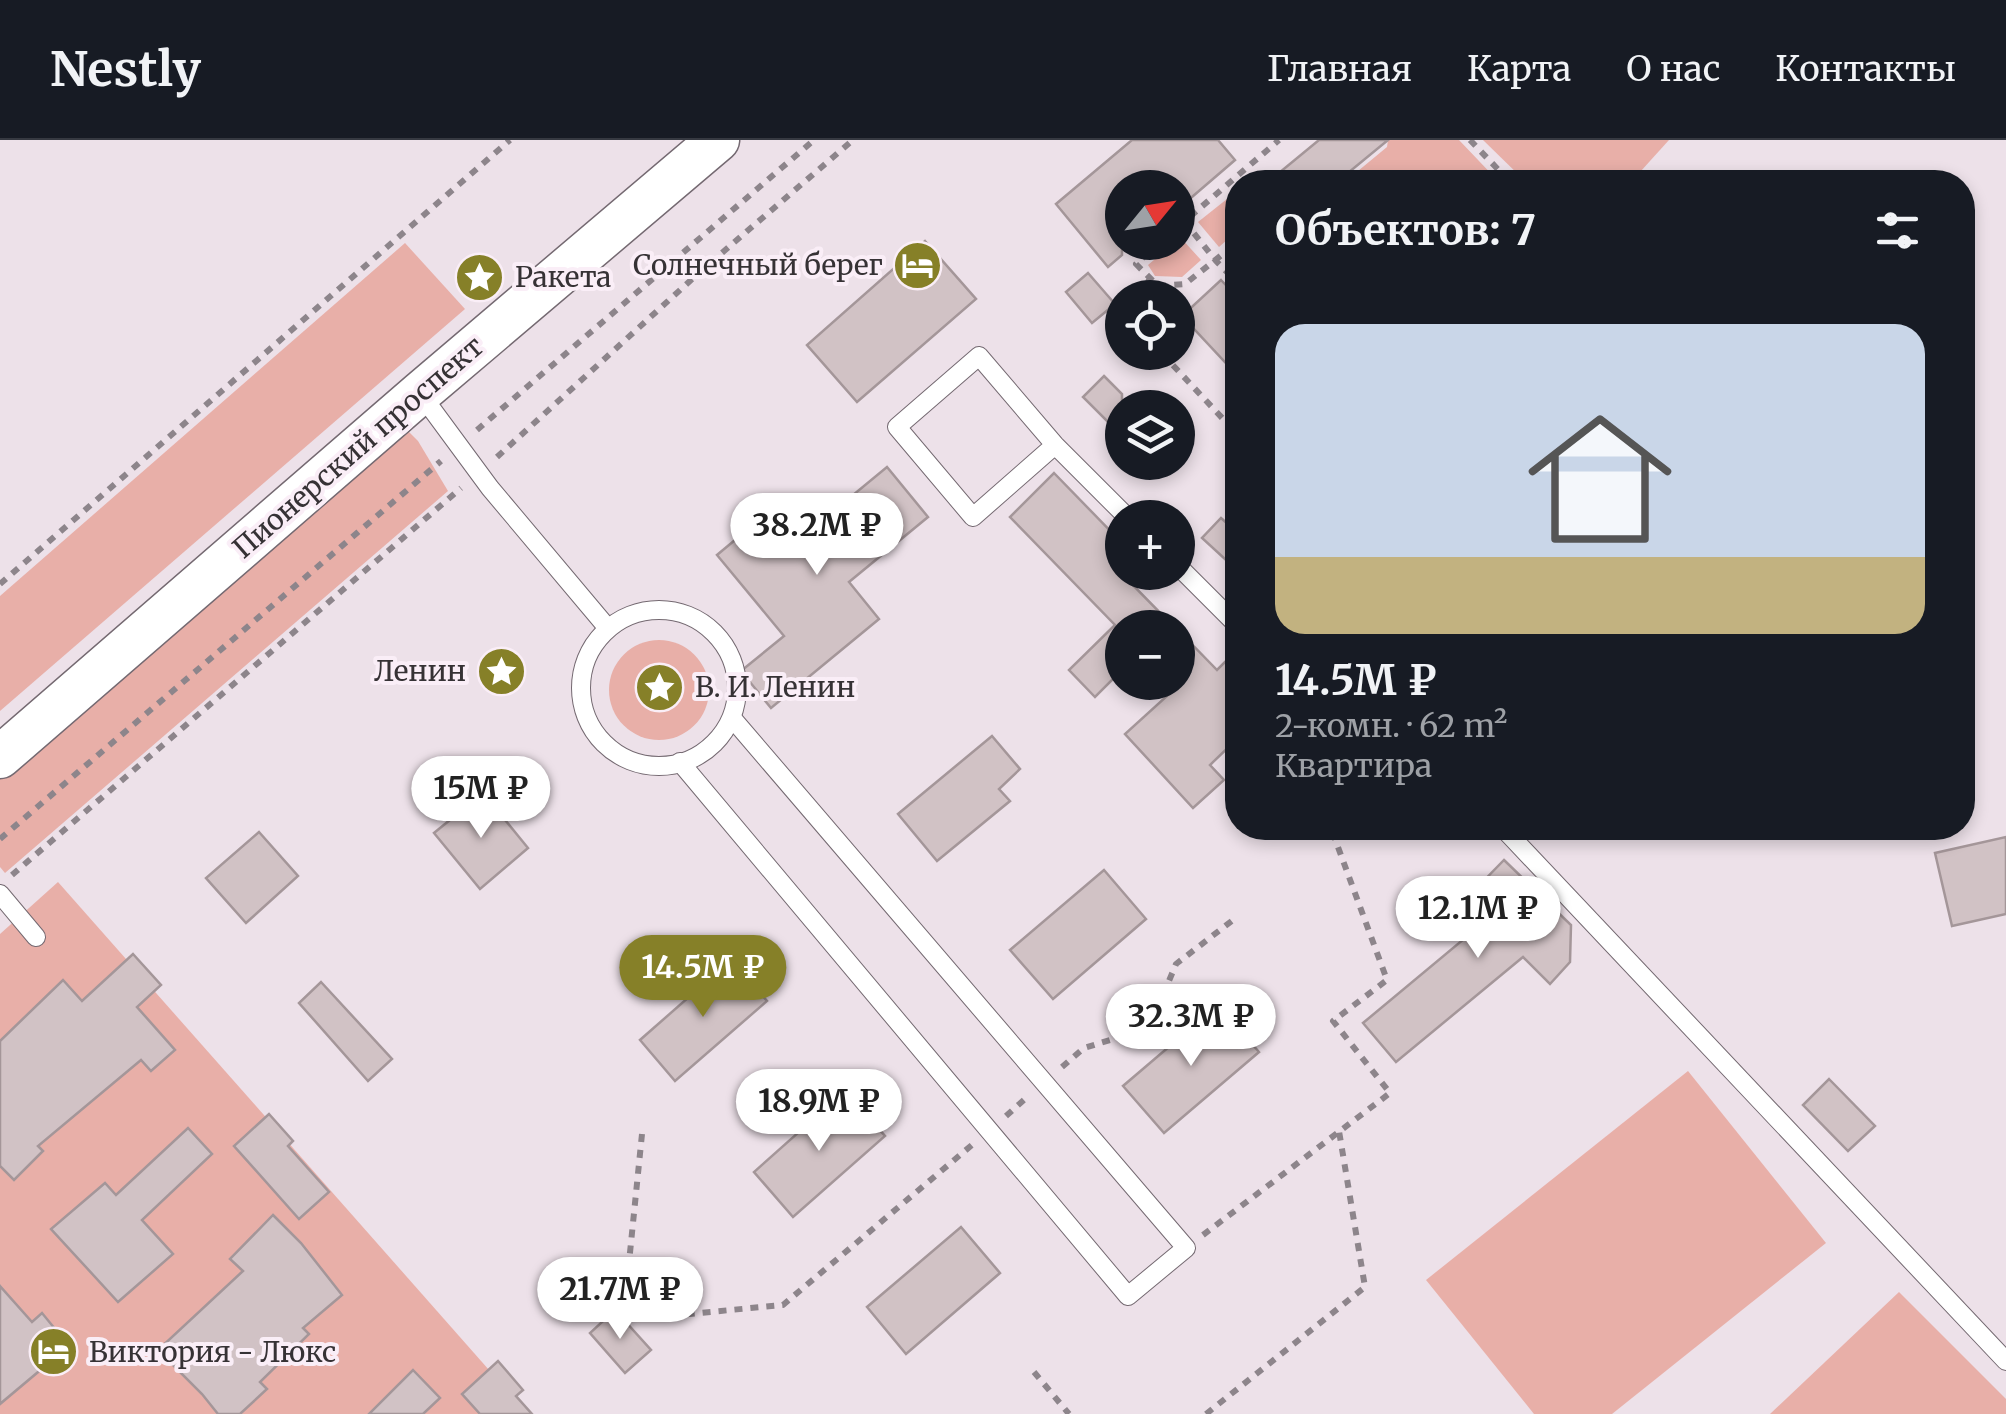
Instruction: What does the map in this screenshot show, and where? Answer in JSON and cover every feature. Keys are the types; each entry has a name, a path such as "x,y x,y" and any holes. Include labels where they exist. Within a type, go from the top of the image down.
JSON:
{"street":[{"name":"Пионерский проспект","path":"0,757 718,140"}],"lane":[{"path":"1055,445 973,517 897,427 979,356 1055,445 1110,500"},
{"path":"420,393 478,474 606,626"},
{"path":"1195,583 1225,613"},
{"path":"652,609 676,610 701,621 721,638 734,662 738,691 724,734 695,759 662,767 634,763 598,738 590,726 580,692 587,655 606,626 652,609"},
{"path":"680,762 1128,1296 1186,1248 732,718"},
{"path":"1514,840 2006,1361"},
{"path":"0,894 36,937"}],"path":[{"path":"0,584 510,140"},
{"path":"0,839 814,140"},
{"path":"0,885 478,474 702,270 853,140"},
{"path":"1248,170 1279,140"},
{"path":"1470,140 1499,170"},
{"path":"1195,213 1225,190"},
{"path":"1195,239 1225,270"},
{"path":"1140,260 1136,264 1158,286 1185,284 1225,253"},
{"path":"1177,370 1225,421"},
{"path":"1186,1248 1390,1093 1333,1021 1387,980 1334,840"},
{"path":"642,1134 624,1302 636,1320 783,1304 1084,1048 1123,1036 1159,1006 1176,964 1233,920"},
{"path":"1206,1414 1364,1287 1339,1131"},
{"path":"1034,1372 1069,1414"}],"shaded area":[{"path":"1388,140 1459,140 1488,170 1359,170 1387,147"},
{"path":"1483,140 1669,140 1642,170 1514,170"},
{"path":"1225,201 1225,242 1219,247 1198,222"},
{"path":"405,243 465,309 0,711 0,596"},
{"path":"1195,253 1201,260 1182,277 1155,276 1148,265 1154,260 1195,260"},
{"path":"404,427 418,441 448,491 5,873 0,867 0,764"},
{"path":"649,640 669,640 695,654 706,671 706,709 695,726 669,740 649,740 631,732 617,718 609,700 609,680 617,662 631,648"},
{"path":"58,882 528,1414 0,1414 0,934"},
{"path":"1688,1071 1826,1243 1612,1414 1534,1414 1426,1280"},
{"path":"1899,1292 2006,1399 2006,1414 1770,1414"}],"building":[{"path":"1132,140 1218,140 1235,160 1195,194 1195,170 1105,170 1105,260 1116,260 1108,267 1056,204"},
{"path":"1319,140 1388,140 1352,170 1283,170"},
{"path":"925,241 976,299 857,402 807,345"},
{"path":"1088,273 1105,293 1105,312 1092,323 1066,292"},
{"path":"1221,280 1225,284 1225,362 1195,330 1195,304"},
{"path":"1104,376 1118,390 1105,390 1105,419 1083,397"},
{"path":"887,467 928,517 849,582 879,619 771,708 741,671 784,636 717,555 782,501 807,533"},
{"path":"1054,473 1105,526 1105,590 1138,590 1157,610 1105,610 1105,615 1010,517"},
{"path":"1221,518 1225,522 1225,559 1202,538"},
{"path":"1105,635 1105,687 1095,697 1069,670"},
{"path":"1195,647 1217,670 1225,662 1225,751 1210,765 1224,780 1193,808 1125,734 1163,700 1195,700"},
{"path":"992,736 1020,769 999,789 1010,801 937,861 898,814"},
{"path":"483,793 528,848 480,889 434,833"},
{"path":"259,832 298,876 246,923 206,878"},
{"path":"2006,837 2006,914 1952,926 1935,853"},
{"path":"1504,860 1571,925 1570,962 1550,984 1523,957 1396,1062 1363,1023 1488,919 1467,898"},
{"path":"1104,870 1146,919 1053,999 1010,950"},
{"path":"133,954 161,985 137,1007 175,1050 151,1071 141,1060 38,1146 43,1151 14,1180 0,1166 0,1041 63,980 82,1001"},
{"path":"731,960 767,1001 675,1081 640,1040"},
{"path":"321,982 392,1059 368,1081 299,1003"},
{"path":"1218,1005 1259,1052 1164,1133 1123,1086"},
{"path":"1829,1079 1875,1126 1848,1151 1803,1105"},
{"path":"845,1091 885,1136 793,1217 754,1172"},
{"path":"269,1114 293,1141 288,1146 329,1192 299,1219 234,1146"},
{"path":"188,1128 212,1154 142,1220 173,1254 118,1302 51,1229 105,1183 116,1195"},
{"path":"273,1215 342,1295 303,1328 309,1334 260,1382 267,1389 240,1414 218,1414 158,1350 243,1271 230,1259"},
{"path":"961,1227 1000,1273 906,1354 867,1307"},
{"path":"0,1286 32,1322 42,1313 69,1346 0,1404"},
{"path":"615,1310 651,1350 625,1373 590,1333"},
{"path":"498,1361 523,1390 516,1396 532,1414 480,1414 462,1394"},
{"path":"413,1370 440,1398 423,1414 369,1414"}],"place":[{"name":"Солнечный берег","path":"918,265"},
{"name":"Ракета","path":"480,277"},
{"name":"Ленин","path":"501,671"},
{"name":"В. И. Ленин","path":"660,687"},
{"name":"Виктория - Люкс","path":"54,1352"}]}
